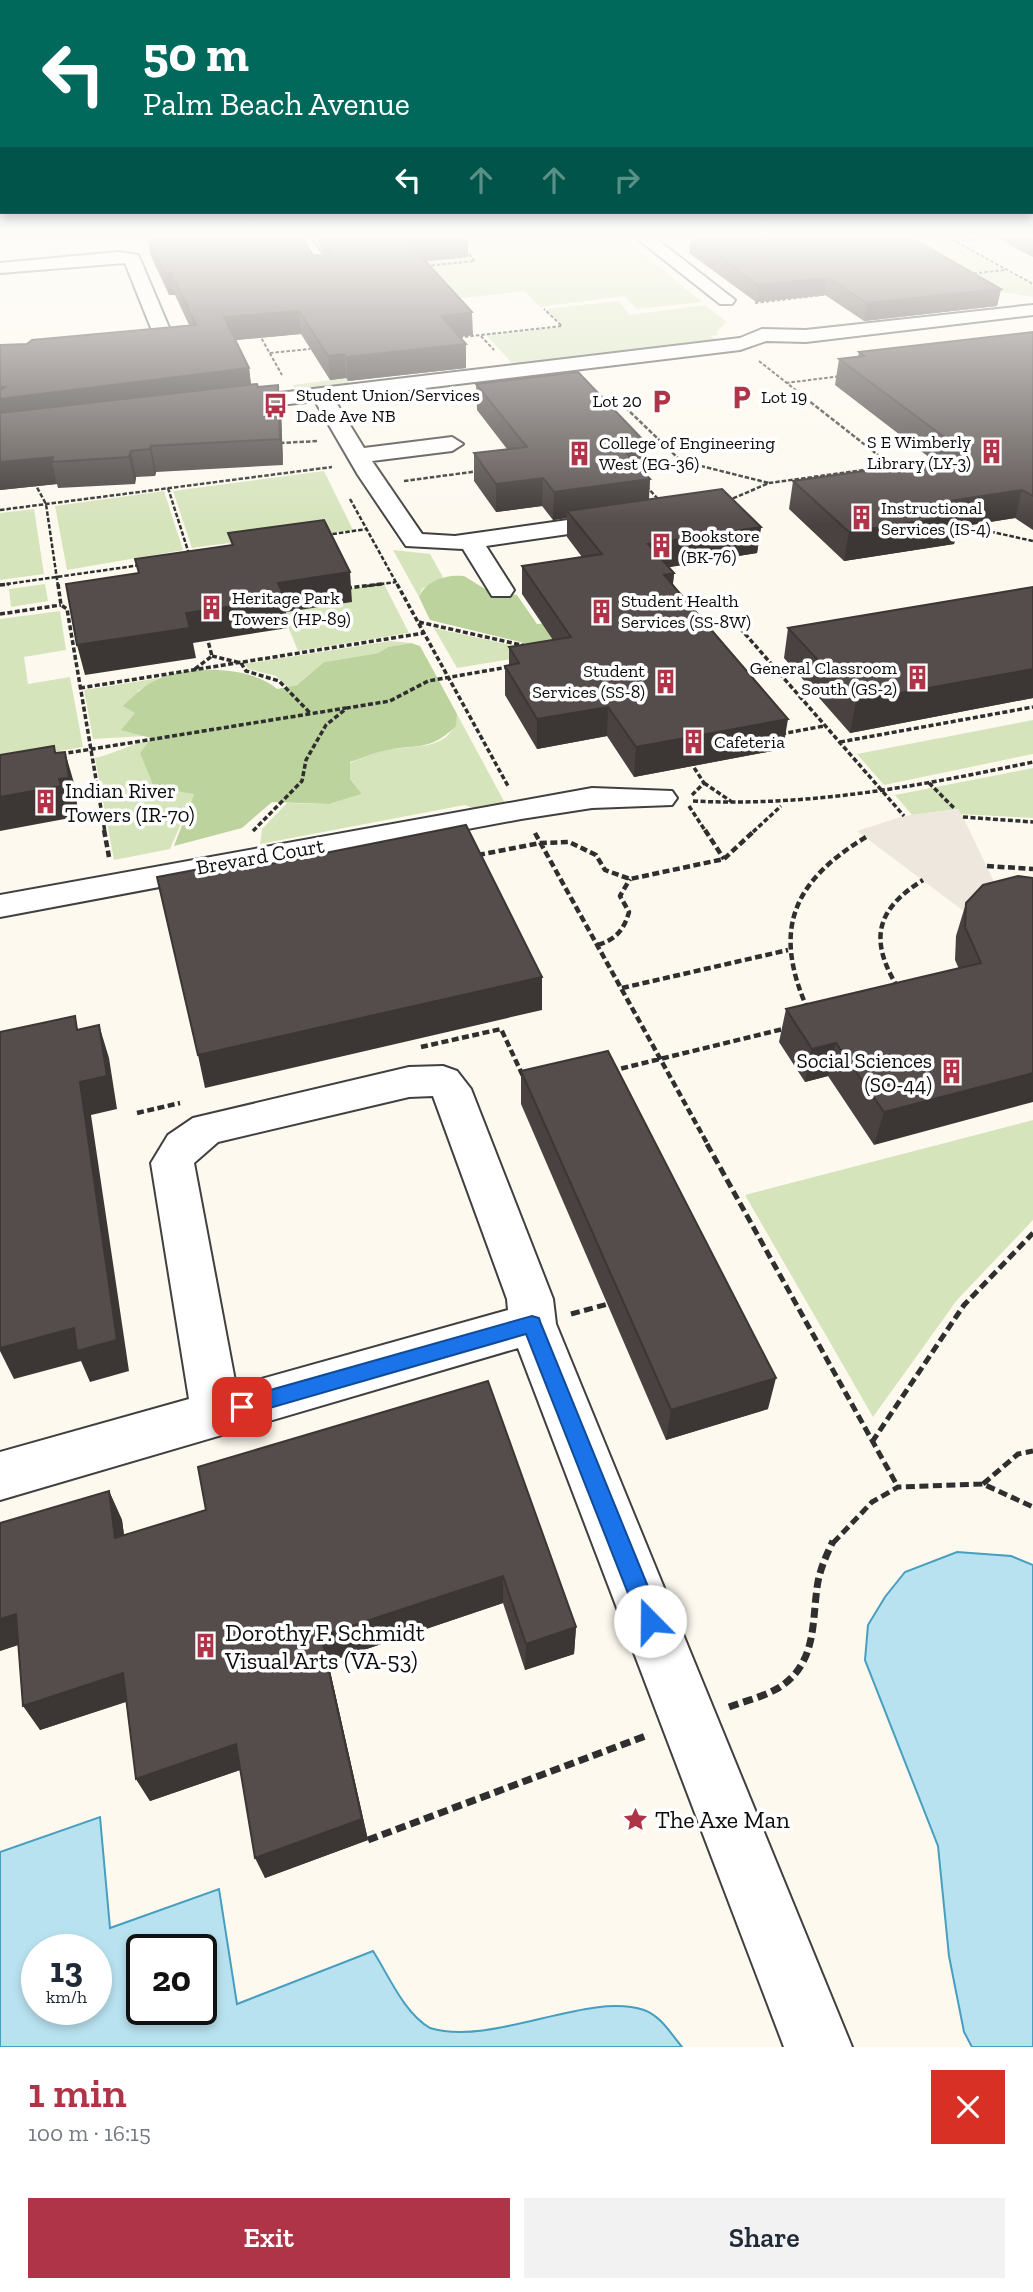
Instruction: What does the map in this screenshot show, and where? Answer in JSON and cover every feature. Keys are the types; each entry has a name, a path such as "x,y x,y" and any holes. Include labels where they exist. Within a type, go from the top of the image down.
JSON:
{"street":[{"path":"97,346 164,337 162,333"},
{"path":"208,407 740,344 753,341 762,335 806,336 836,333"},
{"path":"321,394 375,485 415,541 441,544 470,541 540,542 671,513"},
{"path":"358,456 452,444"},
{"path":"470,541 501,590"},
{"name":"Brevard Court","path":"0,906 592,797 673,799"},
{"path":"216,1414 172,1163 184,1142 208,1129 409,1082 443,1081 451,1089 530,1299 532,1324 818,2047"},
{"path":"0,1476 532,1324"}],"path":[{"path":"258,333 287,383"},
{"path":"446,339 504,333"},
{"path":"270,353 310,349"},
{"path":"755,359 901,473"},
{"path":"786,383 854,374"},
{"path":"592,395 626,408 681,461 769,483"},
{"path":"311,430 322,450"},
{"path":"278,443 317,441"},
{"path":"327,458 898,1487"},
{"path":"725,502 769,483 939,460"},
{"path":"0,510 332,467"},
{"path":"344,489 481,471"},
{"path":"27,472 46,504 61,605"},
{"path":"639,479 671,513"},
{"path":"168,488 193,567"},
{"path":"965,526 1033,541"},
{"path":"326,535 367,530"},
{"path":"189,555 202,553"},
{"path":"0,585 148,563"},
{"path":"346,588 396,582"},
{"path":"0,608 0,614 61,605 67,609 110,862"},
{"path":"418,621 533,648"},
{"path":"740,628 904,816"},
{"path":"79,688 424,633"},
{"path":"208,641 212,656"},
{"path":"193,670 212,656"},
{"path":"212,656 240,663 246,671 279,681 310,714"},
{"path":"51,755 390,701 404,696 420,684 448,676 517,666"},
{"path":"839,743 1033,707"},
{"path":"251,839 256,825 302,781 306,760 326,725 347,708"},
{"path":"772,736 825,726"},
{"path":"673,799 781,806 881,792 1033,762"},
{"path":"693,766 704,783 737,805"},
{"path":"673,799 704,783"},
{"path":"929,783 955,809"},
{"path":"673,799 723,859"},
{"path":"467,857 540,843 569,842 596,855 605,870 630,879 723,859 781,806"},
{"path":"963,817 1033,822"},
{"path":"811,1015 795,982 789,950 793,915 807,884 832,858 866,837"},
{"path":"987,866 1033,869"},
{"path":"598,945 621,934 626,925 629,912 620,896 630,879"},
{"path":"899,990 884,967 879,932 893,902 923,880"},
{"path":"622,988 789,950"},
{"path":"608,1071 790,1027"},
{"path":"872,1441 964,1305 1033,1233"},
{"path":"983,1484 1018,1454 1033,1451"}],"green space":[{"path":"510,333 716,333 718,335 710,336 720,342 521,365 513,364 486,335"},
{"path":"454,373 297,392 293,385 346,378 350,384"},
{"path":"324,471 353,530 231,546 229,543 192,548 173,491"},
{"path":"164,491 183,550 67,570 55,506"},
{"path":"34,509 44,574 0,580 0,513"},
{"path":"393,550 430,554 443,577 422,589 419,597"},
{"path":"464,576 490,592 517,595 537,624 550,623 557,636 548,644 532,645 430,620 419,597 422,591 438,579"},
{"path":"45,584 48,601 11,607 9,589"},
{"path":"384,584 409,633 298,651 282,612 352,602 346,589"},
{"path":"60,611 66,650 24,657 28,684 70,677 83,747 0,761 0,619"},
{"path":"434,628 547,653 457,668"},
{"path":"390,641 411,643 388,647 378,653 324,662 297,685 287,687 276,676 248,669 245,664"},
{"path":"411,643 420,646 457,714 456,726 429,744 379,752 350,762 350,779 362,794 329,804 272,802 242,828 174,846 194,794 154,787 140,753 151,738 121,730 135,713 123,706 139,691 153,681 171,674 202,670 252,676 277,689 297,685 324,662 378,653 388,647"},
{"path":"159,678 138,691 136,713 122,729 145,736 93,739 84,690"},
{"path":"457,714 506,805 477,810 465,805 260,844 262,829 287,803 329,804 362,794 350,779 350,763 381,751 439,741 454,727"},
{"path":"1033,720 1033,754 884,785 857,754"},
{"path":"149,741 140,753 194,794 170,849 114,860 95,758"},
{"path":"1033,768 1033,818 961,814 958,809 912,815 895,795"},
{"path":"1033,1120 1033,1220 957,1300 873,1417 745,1195"}],"shaded area":[{"path":"958,809 1007,909 973,918 857,831 904,816"}],"water":[{"path":"957,1552 1011,1556 1033,1565 1033,2047 972,2047 964,2032 949,1956 938,1846 865,1660 868,1625 905,1572"},
{"path":"100,1817 110,1928 219,1889 237,2004 373,1951 405,2004 430,2028 455,2032 482,2031 595,2007 621,2006 644,2010 656,2016 682,2047 0,2047 0,1852"}],"building":[{"path":"114,333 232,333 249,368 0,399 0,390 5,387 0,387 0,345 27,344 32,340"},
{"path":"313,333 456,333 466,344 346,357 344,354 328,356"},
{"path":"1033,333 1033,496 1022,490 944,502 961,515 849,532 793,481 970,456 839,359 864,356 859,352"},
{"name":"College of Engineering West (EG-36)","path":"578,372 645,442 619,445 650,479 554,492 543,478 496,484 474,453 527,447 476,384"},
{"path":"257,384 258,387 278,385 280,439 151,446 150,449 131,451 129,457 52,462 53,457 0,462 0,413"},
{"path":"722,489 761,527 648,544 674,573 664,575 788,719 636,747 608,707 537,719 505,666 519,663 509,647 571,637 522,566 602,554 567,511"},
{"path":"324,520 350,572 278,583 285,598 186,613 190,628 77,645 66,584 139,573 135,559 233,545 228,533"},
{"path":"1033,587 1033,669 856,701 788,628"},
{"path":"54,746 55,753 65,752 69,778 59,779 61,786 0,797 0,755"},
{"path":"466,825 542,977 198,1055 157,877 257,858 260,866"},
{"path":"1018,876 1033,878 1033,1073 884,1112 836,1043 812,1049 786,1009 981,963 965,927 966,903 983,885"},
{"path":"75,1016 77,1030 99,1025 107,1076 80,1082 117,1340 77,1351 74,1328 0,1348 0,1032"},
{"path":"608,1051 776,1378 671,1410 521,1071"},
{"name":"Dorothy F. Schmidt Visual Arts (VA-53)","path":"488,1381 576,1627 526,1644 503,1576 321,1636 362,1819 255,1858 236,1744 136,1779 123,1673 23,1706 16,1614 0,1619 0,1523 109,1491 115,1538 206,1510 198,1467"}],"place":[{"name":"Lot 19","path":"741,397"},
{"name":"Lot 20","path":"662,401"},
{"name":"Student Union/Services Dade Ave NB","path":"276,405"},
{"name":"S E Wimberly Library (LY-3)","path":"991,452"},
{"name":"College of Engineering West (EG-36)","path":"579,453"},
{"name":"Instructional Services (IS-4)","path":"861,518"},
{"name":"Bookstore (BK-76)","path":"661,546"},
{"name":"Heritage Park Towers (HP-89)","path":"212,608"},
{"name":"Student Health Services (SS-8W)","path":"601,611"},
{"name":"General Classroom South (GS-2)","path":"917,678"},
{"name":"Student Services (SS-8)","path":"665,681"},
{"name":"Cafeteria","path":"694,742"},
{"name":"Indian River Towers (IR-70)","path":"45,802"},
{"name":"Social Sciences (SO-44)","path":"952,1072"},
{"name":"Dorothy F. Schmidt Visual Arts (VA-53)","path":"205,1646"},
{"name":"The Axe Man","path":"635,1819"}],"route":[{"path":"242,1407 532,1324 650,1621"}]}
